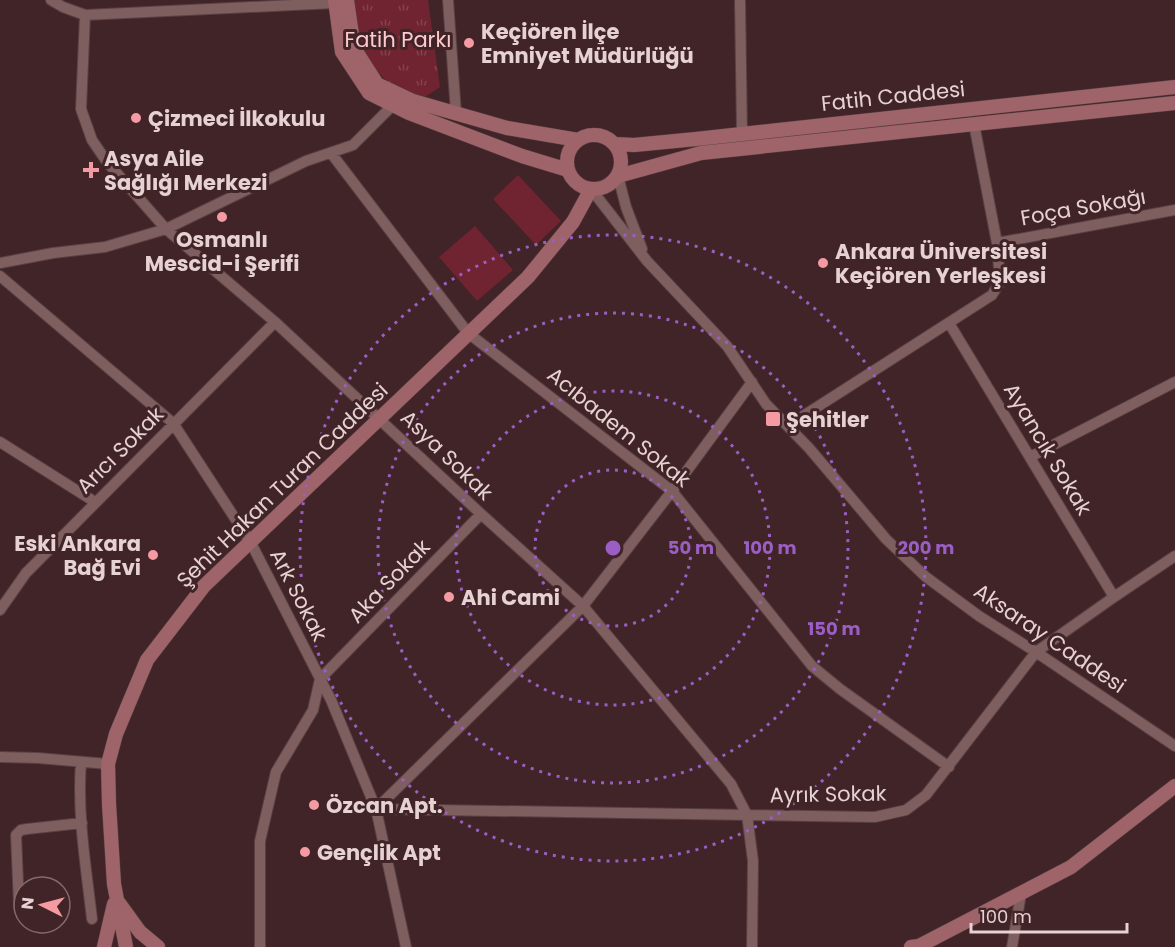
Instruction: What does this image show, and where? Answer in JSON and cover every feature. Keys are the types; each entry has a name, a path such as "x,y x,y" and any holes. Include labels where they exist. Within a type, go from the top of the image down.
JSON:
{"main road":[{"path":"339,1 354,48 377,84 413,101 507,128 578,140 593,135 601,136 615,144 620,150 621,159 618,176 606,187 591,189 577,183 568,170 568,154 578,140"},
{"path":"339,1 342,52 369,93 393,105 522,156 568,170"},
{"name":"Fatih Caddesi","path":"615,144 634,145 1175,87"},
{"name":"Fatih Caddesi","path":"618,176 701,153 1175,103"},
{"name":"Şehit Hakan Turan Caddesi","path":"116,899 108,764 116,734 147,660 204,586 528,278 573,222 591,189"},
{"path":"912,947 919,946 1071,867 1175,786"},
{"path":"104,947 116,899"},
{"path":"116,899 126,947"},
{"path":"116,899 140,932 158,947"}],"street":[{"path":"51,0 85,15 339,1"},
{"path":"448,0 456,113"},
{"path":"741,0 742,134"},
{"name":"Asya Sokak","path":"85,15 81,109 92,140 107,162 166,229 275,322 583,606 731,784 747,815 753,861 752,947"},
{"path":"0,263 53,253 105,247 166,229 306,161 353,145 393,105"},
{"path":"789,425 992,295 1000,282 997,243 974,124"},
{"name":"Acıbadem Sokak","path":"331,153 468,333 672,491 812,666 840,689 949,767"},
{"path":"618,176 626,207 647,261"},
{"name":"Aksaray Caddesi","path":"591,189 647,261 727,346 766,404 789,425 886,539 926,577 979,616 1175,746"},
{"name":"Foça Sokağı","path":"997,243 1175,210"},
{"name":"Ark Sokak","path":"0,276 174,423 251,543 320,679 376,809 406,947"},
{"name":"Arıcı Sokak","path":"0,610 26,573 275,322"},
{"name":"Ayancık Sokak","path":"949,322 1114,597"},
{"path":"1030,457 1175,381"},
{"path":"376,809 583,606 752,382"},
{"path":"0,442 95,502"},
{"name":"Aka Sokak","path":"320,679 481,514"},
{"name":"Ayrık Sokak","path":"376,809 875,817 906,810 926,795 1036,652 1175,556"},
{"path":"260,947 260,841 276,772 313,710 320,679"},
{"path":"0,757 108,764"},
{"path":"81,762 82,823 92,919"},
{"path":"18,875 16,835 21,830 82,823"},
{"path":"1012,947 1021,894"}],"green space":[{"name":"Fatih Parkı","path":"353,0 428,0 440,87 425,97 406,91 379,74 364,50"},
{"path":"518,175 561,221 536,245 493,199"},
{"path":"475,226 513,270 477,301 439,257"}],"place":[{"name":"Keçiören İlçe Emniyet Müdürlüğü","path":"469,43"},
{"name":"Çizmeci İlkokulu","path":"136,118"},
{"name":"Asya Aile Sağlığı Merkezi","path":"91,170"},
{"name":"Osmanlı Mescid-i Şerifi","path":"222,217"},
{"name":"Ankara Üniversitesi Keçiören Yerleşkesi","path":"823,263"},
{"name":"Şehitler","path":"773,419"},
{"name":"Eski Ankara Bağ Evi","path":"153,555"},
{"name":"Ahi Cami","path":"449,597"},
{"name":"Özcan Apt.","path":"314,805"},
{"name":"Gençlik Apt","path":"305,852"}]}
